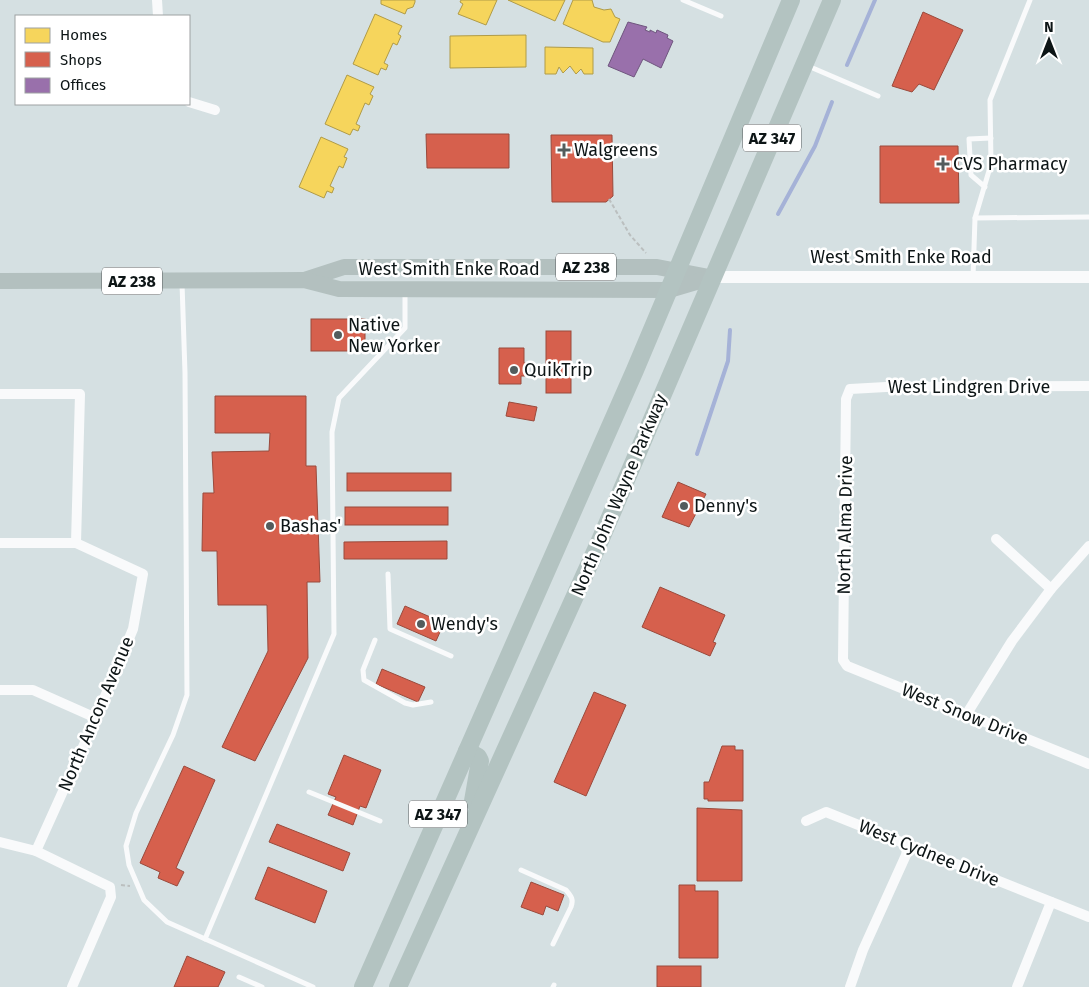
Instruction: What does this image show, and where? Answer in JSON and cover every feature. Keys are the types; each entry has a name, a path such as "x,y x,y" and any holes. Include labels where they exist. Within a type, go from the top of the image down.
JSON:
{"highway":[{"name":"AZ 347","path":"362,987 468,751 669,290 790,0"},
{"name":"North John Wayne Parkway","path":"398,987 466,833 599,543 832,0"},
{"path":"466,833 480,765 478,758 468,751"}],"main road":[{"path":"405,289 412,280 418,278 481,277 496,267"},
{"name":"West Smith Enke Road","path":"304,280 344,268 657,267 713,277"},
{"name":"West Smith Enke Road","path":"0,282 304,280 339,289 669,290 713,277"}],"street":[{"path":"157,0 158,15"},
{"path":"190,102 215,110"},
{"name":"West Smith Enke Road","path":"713,277 1089,277"},
{"name":"West Lindgren Drive","path":"850,389 886,387 1089,386"},
{"name":"North Alma Drive","path":"843,660 846,399 850,389"},
{"path":"0,394 80,394 76,543 0,543"},
{"path":"996,538 1051,589"},
{"name":"North Ancon Avenue","path":"36,851 96,718 133,629 143,574 76,543"},
{"path":"966,715 1012,640 1051,589 1089,546"},
{"name":"West Snow Drive","path":"843,660 847,666 1089,764"},
{"path":"0,690 33,690 96,718"},
{"name":"West Cydnee Drive","path":"806,821 826,812 1089,917"},
{"path":"0,842 36,851 110,892 72,987"},
{"path":"850,987 863,950 906,855 908,844"},
{"path":"1017,987 1051,902"}],"lane":[{"path":"683,0 721,16"},
{"path":"973,278 975,218 991,164 990,100 1030,0"},
{"path":"803,64 878,96"},
{"path":"985,187 971,174 969,139 991,138"},
{"path":"975,218 1089,216"},
{"path":"182,282 185,373 187,695 173,735 136,812 126,846 129,865 144,900 167,922 313,987"},
{"path":"205,939 334,634 332,432 339,398 405,328 405,289"},
{"path":"388,574 390,629 450,656"},
{"path":"375,640 363,670 364,680 405,704 413,705 431,702"},
{"path":"309,792 380,821"},
{"path":"521,870 566,890 571,896 573,902 552,944"},
{"path":"239,977 262,987"}],"path":[{"path":"609,199 630,235 645,251 647,257"},
{"path":"110,892 137,884"}],"building: Homes":[{"path":"381,0 415,0 415,2 413,7 407,9 405,14 381,4"},
{"path":"461,0 497,0 486,25 458,14 463,4 460,2"},
{"path":"508,0 565,0 555,21"},
{"path":"573,0 592,0 594,7 604,10 611,9 615,17 620,19 610,42 603,42 563,24"},
{"path":"375,14 402,26 398,34 401,36 397,45 393,43 384,63 388,65 386,70 381,68 378,75 353,64"},
{"path":"526,35 526,67 450,68 450,36"},
{"path":"545,47 593,48 593,74 584,74 581,69 576,74 570,66 563,73 559,67 556,74 545,74"},
{"path":"347,75 374,87 370,94 373,96 369,105 365,103 356,124 360,126 358,131 353,129 350,135 325,124"},
{"path":"321,137 348,149 344,157 347,158 343,168 339,166 330,186 334,188 332,193 327,191 324,198 299,187"}],"building: Shops":[{"path":"923,12 963,30 934,90 919,84 912,92 892,86"},
{"path":"426,134 509,134 509,168 427,168"},
{"name":"Walgreens","path":"551,135 612,135 613,196 606,202 552,202"},
{"name":"CVS Pharmacy","path":"880,146 958,146 959,203 880,203"},
{"name":"Native New Yorker","path":"311,319 365,319 365,351 311,351"},
{"path":"546,331 571,331 571,393 546,393"},
{"name":"QuikTrip","path":"499,348 524,348 524,363 528,363 528,376 521,376 521,384 499,384"},
{"path":"215,396 306,396 306,466 316,466 320,582 307,582 308,658 255,761 222,747 268,651 267,605 218,605 217,551 202,551 203,493 214,493 212,452 269,451 270,433 215,433"},
{"path":"509,402 537,407 534,421 506,416"},
{"path":"347,473 451,473 451,491 347,491"},
{"name":"Denny's","path":"678,482 706,494 689,527 662,517"},
{"path":"345,507 448,507 448,525 345,525"},
{"path":"447,541 447,559 344,559 344,542"},
{"path":"660,587 725,615 713,642 716,643 710,656 642,627"},
{"name":"Wendy's","path":"405,606 444,623 436,641 397,624"},
{"path":"382,669 425,687 418,702 376,684"},
{"path":"594,692 626,705 586,796 554,782"},
{"path":"722,746 735,746 735,750 743,750 743,801 708,801 708,799 704,799 704,782 709,782"},
{"path":"344,755 381,770 366,808 360,806 353,825 328,815 336,797 328,794"},
{"path":"184,766 215,780 176,868 184,872 177,886 158,878 160,872 140,863"},
{"path":"697,808 742,810 742,881 697,881"},
{"path":"277,824 350,853 343,871 269,842"},
{"path":"268,867 327,891 315,923 255,899"},
{"path":"531,882 564,895 558,911 546,906 543,915 521,907"},
{"path":"679,885 695,885 695,891 718,891 718,958 679,958"},
{"path":"187,956 225,972 218,987 174,987"},
{"path":"657,966 701,966 701,987 657,987"}],"building: Offices":[{"path":"628,22 647,27 645,30 650,32 650,30 656,33 657,30 668,35 667,38 673,41 661,68 643,59 634,77 608,66"}],"waterway":[{"path":"847,65 875,0"},
{"path":"778,214 815,146 832,102"},
{"path":"697,454 728,361 730,330"}],"place":[{"name":"Walgreens","path":"564,150"},
{"name":"CVS Pharmacy","path":"943,164"},
{"name":"Native New Yorker","path":"338,335"},
{"name":"QuikTrip","path":"514,370"},
{"name":"Denny's","path":"684,506"},
{"name":"Bashas'","path":"270,526"},
{"name":"Wendy's","path":"421,624"}]}
